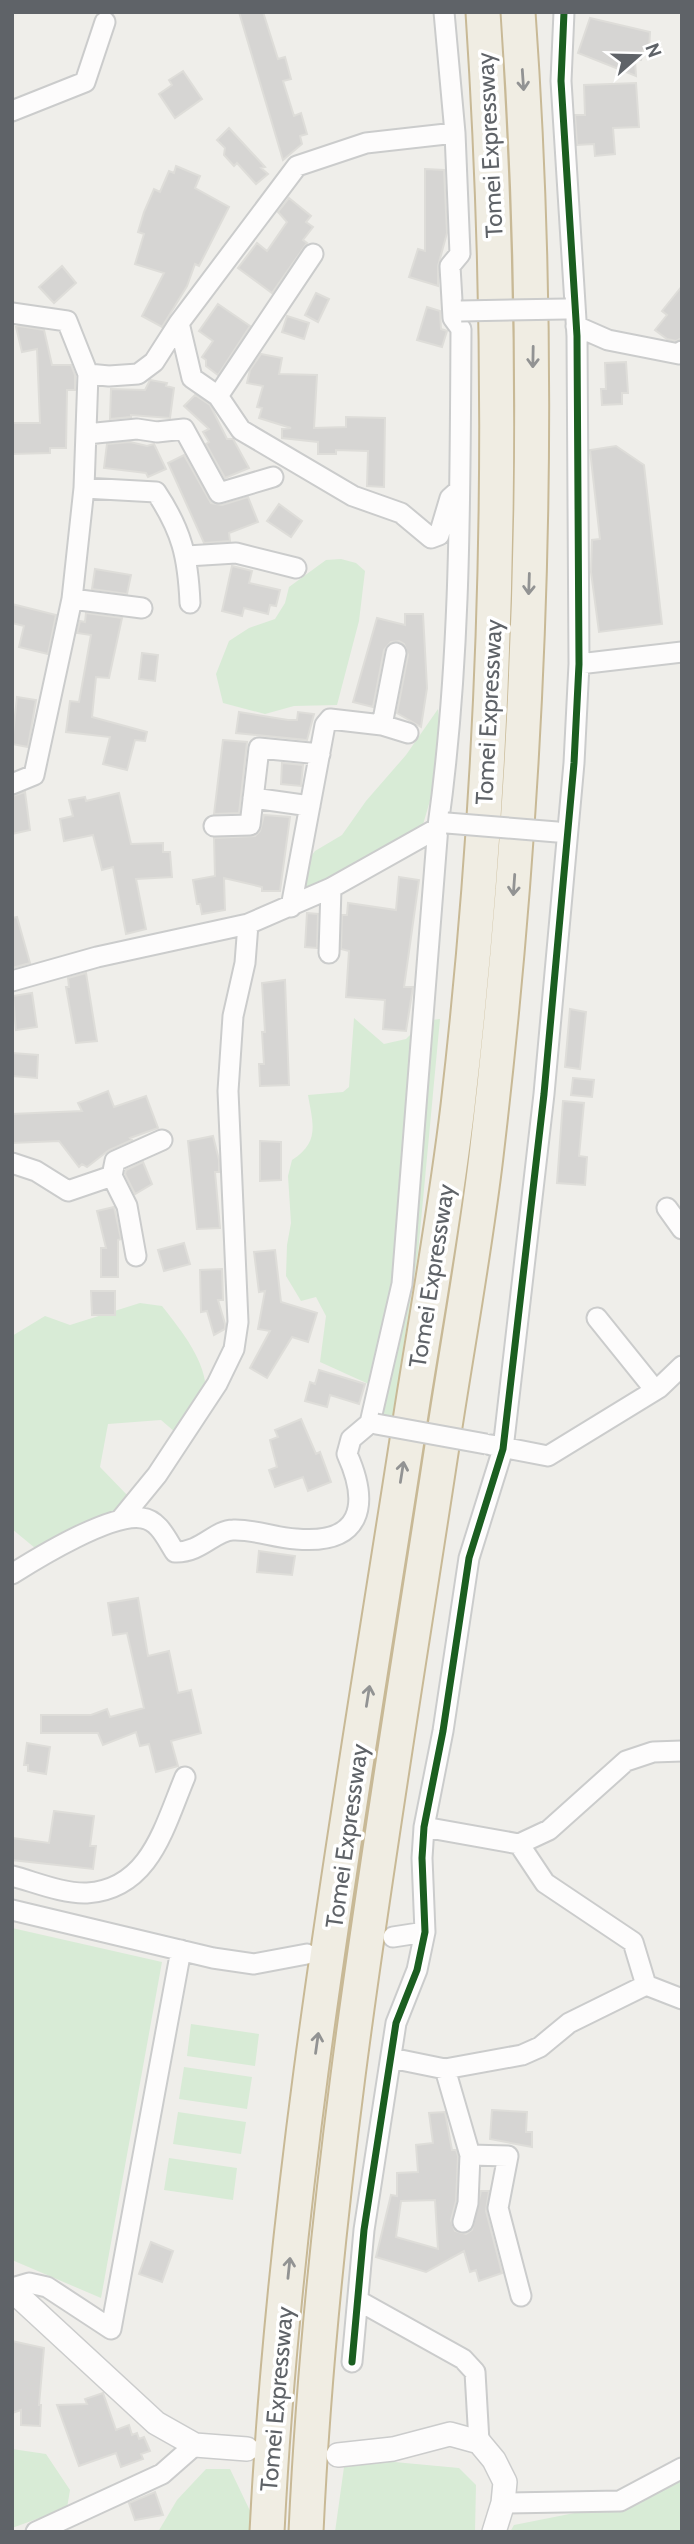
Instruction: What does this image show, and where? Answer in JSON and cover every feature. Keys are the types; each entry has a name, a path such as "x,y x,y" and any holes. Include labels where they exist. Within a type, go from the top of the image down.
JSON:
{"highway":[{"name":"Tomei Expressway","path":"267,2532 271,2448 289,2262 316,2044 457,1108 481,863 496,572 499,384 494,180 483,12"},
{"name":"Tomei Expressway","path":"306,2532 326,2253 372,1907 485,1163 511,934 531,555 533,331 529,174 518,12"}],"street":[{"path":"12,1574 57,1546 121,1519 144,1517 160,1528 175,1552 189,1553 228,1530 296,1539 332,1537 355,1521 361,1499 357,1475 347,1454 351,1439 373,1424 402,1284 446,770 460,489 461,330 453,318 450,266 460,254 455,133 444,12"},
{"path":"352,2362 364,2230 396,2023 417,1970 425,1932 422,1858 424,1827 443,1731 468,1558 495,1446 544,1094 562,832 579,664 571,317 561,81 564,12"},
{"path":"12,111 85,82 105,22"},
{"path":"88,374 138,374 154,362 179,323 296,166 366,143 455,133"},
{"path":"218,396 313,254"},
{"path":"461,311 571,317 608,340 679,354 682,351"},
{"path":"12,313 67,321 88,374 84,488 72,598 34,775 12,784"},
{"path":"179,323 192,378 218,396 241,430 353,496 401,513 431,538 439,535 450,498 460,489"},
{"path":"86,434 137,429 157,432 184,429 219,493 273,478"},
{"path":"84,488 156,492 174,519 187,556 190,603"},
{"path":"187,556 236,553 296,568"},
{"path":"72,598 142,608"},
{"path":"579,664 682,652"},
{"path":"382,725 396,653"},
{"path":"291,906 325,725 330,719 382,725 408,733"},
{"path":"214,826 250,825 259,748 320,754"},
{"path":"253,798 310,806"},
{"path":"12,981 97,957 248,924 331,888 442,825 562,832"},
{"path":"330,953 331,888"},
{"path":"121,1519 157,1475 217,1384 234,1349 238,1322 228,1091 233,1016 245,963 248,924"},
{"path":"136,1256 127,1206 111,1176 115,1161 162,1140"},
{"path":"12,1163 36,1171 68,1191 111,1176"},
{"path":"667,1208 682,1229"},
{"path":"597,1318 655,1390"},
{"path":"373,1424 548,1456 655,1390 682,1366"},
{"path":"424,1827 519,1844 549,1830 626,1761 653,1752 682,1751"},
{"path":"12,1876 86,1893 124,1884 154,1853 185,1777"},
{"path":"519,1844 545,1883 633,1942 646,1986"},
{"path":"12,1909 181,1950 254,1964 307,1954"},
{"path":"393,1937 425,1932"},
{"path":"181,1950 111,2329 47,2287 29,2283 12,2289 156,2423 195,2445 247,2449"},
{"path":"391,2058 445,2069 531,2051 569,2023 646,1986 682,1999"},
{"path":"445,2069 470,2155 468,2203 463,2222"},
{"path":"470,2155 508,2156 498,2208 521,2296"},
{"path":"359,2301 463,2359 475,2372 479,2442"},
{"path":"338,2455 393,2449 450,2434 479,2442 494,2460 505,2482 503,2503 494,2532"},
{"path":"36,2532 162,2474 195,2445"},
{"path":"503,2503 620,2501 682,2468"}],"green space":[{"path":"341,559 356,563 365,571 359,621 337,705 294,706 265,714 223,703 216,674 229,641 249,628 275,619 285,603 289,587 326,560"},
{"path":"438,709 443,756 422,828 322,885 300,888 302,868 315,851 342,835 366,801 406,755"},
{"path":"354,1018 384,1044 406,1039 424,1021 440,1019 418,1253 400,1368 400,1412 390,1418 377,1418 373,1386 320,1362 326,1316 316,1297 301,1301 286,1276 291,1223 288,1176 292,1160 311,1139 313,1124 308,1095 343,1092 349,1087"},
{"path":"140,1303 162,1306 189,1343 202,1369 205,1383 203,1413 182,1438 161,1420 108,1424 100,1467 129,1497 113,1524 57,1546 35,1548 12,1529 12,1336 45,1316 70,1325"},
{"path":"12,1928 162,1962 101,2298 12,2260"},
{"path":"191,2024 259,2034 255,2066 187,2056"},
{"path":"184,2067 252,2077 247,2109 179,2099"},
{"path":"178,2112 246,2122 241,2154 173,2144"},
{"path":"169,2158 237,2168 233,2200 164,2190"},
{"path":"12,2449 46,2454 70,2490 67,2508 12,2528"},
{"path":"373,2460 459,2468 476,2485 475,2532 335,2532 344,2467"},
{"path":"682,2467 682,2532 510,2532 514,2525 635,2501"},
{"path":"206,2469 230,2469 252,2515 251,2532 158,2532 177,2500"}],"building":[{"path":"239,12 263,12 278,59 285,57 291,79 283,81 294,116 301,113 307,134 300,136 302,144 283,160"},
{"path":"590,18 650,32 649,51 643,51 641,60 635,60 636,76 578,53"},
{"path":"183,71 202,99 175,118 159,94 172,85 169,80"},
{"path":"636,83 639,127 613,128 615,154 595,156 594,144 577,145 575,115 585,115 584,85"},
{"path":"229,128 265,167 261,168 268,174 256,184 237,163 234,166 224,155 225,148 217,140"},
{"path":"176,166 200,176 195,188 229,207 199,266 195,264 187,286 162,327 142,316 164,273 135,264 144,234 138,232 144,212 154,189 160,192 169,171 174,173"},
{"path":"425,169 444,170 447,233 438,266 438,286 409,277 418,249 425,251"},
{"path":"289,198 311,216 306,222 313,227 303,240 307,243 272,293 238,268 257,243 267,251 287,222 278,212"},
{"path":"62,266 76,283 54,303 39,287"},
{"path":"682,286 682,338 676,341 667,339 655,330 667,315 662,311"},
{"path":"316,293 329,299 318,322 305,315"},
{"path":"218,304 250,326 218,375 206,366 206,360 202,357 213,341 199,331"},
{"path":"427,307 440,311 441,329 447,331 442,347 417,340"},
{"path":"287,316 309,323 304,339 282,332"},
{"path":"16,327 44,330 52,365 71,365 75,375 75,390 67,390 66,448 50,448 50,453 12,454 12,423 40,423 37,349 22,352"},
{"path":"261,354 282,358 279,374 317,375 314,428 346,427 346,417 385,418 384,487 367,486 368,451 336,450 336,454 318,454 318,442 282,438 282,429 291,428 259,418 262,408 257,407 263,386 247,383 250,370"},
{"path":"626,362 628,393 622,393 622,404 602,405 601,389 606,389 605,363"},
{"path":"150,380 167,383 166,386 174,388 170,418 131,415 110,419 111,389 145,390"},
{"path":"195,395 210,405 227,439 233,439 249,468 225,478 206,444 209,442 203,432 209,429 184,406"},
{"path":"130,442 147,446 154,444 166,469 148,477 146,473 104,468 107,444"},
{"path":"616,446 644,465 662,624 599,632 591,572 592,540 600,539 590,450"},
{"path":"184,455 211,503 222,505 248,497 258,522 229,533 230,541 204,543 168,463"},
{"path":"279,504 302,521 291,537 267,521"},
{"path":"232,566 252,571 249,583 280,590 276,606 270,605 268,614 244,608 242,616 222,611"},
{"path":"95,569 131,575 127,594 92,589"},
{"path":"12,604 56,615 48,654 19,647 24,626 12,623"},
{"path":"86,613 122,618 109,678 96,677 92,717 147,732 145,741 135,740 127,770 103,764 110,737 66,732 70,701 79,702 91,635 77,633 80,621 85,622"},
{"path":"405,614 423,614 427,688 421,727 397,713 408,655 404,644 399,641 391,642 384,650 373,707 353,702 377,618 405,625"},
{"path":"142,653 158,655 155,681 139,679"},
{"path":"17,697 36,700 28,747 12,744"},
{"path":"239,712 288,720 297,720 298,712 314,714 307,740 236,733"},
{"path":"223,740 247,742 239,813 214,814"},
{"path":"282,763 303,765 301,786 281,784"},
{"path":"25,792 30,830 12,834 12,796"},
{"path":"119,793 131,844 163,843 163,852 170,852 172,877 136,879 146,929 126,934 113,867 102,870 93,835 64,841 60,819 73,816 69,800 85,797 86,801"},
{"path":"264,815 290,817 280,891 262,891 262,887 224,878 225,910 202,914 200,904 197,904 193,880 215,876 214,838 255,836 260,831"},
{"path":"399,877 419,880 404,987 413,987 406,1031 383,1029 385,1000 346,997 349,951 341,949 342,915 347,915 348,903 396,910"},
{"path":"307,913 318,914 317,948 305,947"},
{"path":"17,917 30,963 12,968 12,918"},
{"path":"86,973 97,1041 76,1043 66,987 69,987 68,978"},
{"path":"285,980 289,1085 260,1086 259,1064 264,1064 262,1032 265,1032 262,983"},
{"path":"32,993 37,1027 16,1030 13,996"},
{"path":"570,1009 586,1012 580,1069 565,1067"},
{"path":"12,1053 38,1055 37,1078 12,1076"},
{"path":"573,1078 594,1080 592,1097 571,1095"},
{"path":"108,1091 114,1107 146,1096 158,1128 130,1138 132,1140 109,1150 87,1167 82,1164 79,1167 59,1141 12,1143 12,1114 82,1111 78,1103"},
{"path":"563,1101 584,1103 579,1156 587,1157 585,1185 557,1183"},
{"path":"213,1136 219,1160 219,1172 215,1172 220,1228 197,1229 188,1141"},
{"path":"260,1141 281,1142 281,1180 260,1181"},
{"path":"143,1162 152,1184 135,1194 125,1174 126,1170"},
{"path":"114,1207 121,1239 118,1240 118,1277 101,1277 101,1248 106,1248 97,1211"},
{"path":"184,1243 190,1264 164,1271 158,1250"},
{"path":"275,1250 281,1302 317,1313 308,1342 292,1337 267,1378 250,1368 270,1331 258,1329 265,1291 259,1292 254,1252"},
{"path":"222,1269 223,1300 218,1300 225,1329 214,1335 207,1311 201,1312 200,1270"},
{"path":"91,1291 115,1291 115,1315 92,1315"},
{"path":"319,1370 365,1384 359,1404 330,1395 327,1407 305,1401 310,1382 315,1384"},
{"path":"301,1419 316,1454 320,1452 331,1482 308,1491 303,1477 275,1487 269,1470 277,1467 270,1440 278,1437 275,1430"},
{"path":"259,1551 295,1556 292,1575 257,1572"},
{"path":"138,1598 148,1656 169,1651 178,1693 191,1690 201,1733 171,1741 178,1766 156,1772 149,1744 140,1746 136,1732 103,1745 98,1733 41,1733 41,1715 91,1715 107,1709 110,1717 144,1708 127,1633 113,1635 108,1603"},
{"path":"27,1743 50,1747 46,1774 28,1771 28,1765 24,1765"},
{"path":"54,1811 94,1816 90,1846 96,1846 93,1869 12,1860 12,1838 49,1843"},
{"path":"492,2110 527,2112 526,2132 532,2132 532,2147 490,2139"},
{"path":"445,2112 452,2150 456,2150 458,2156 456,2201 451,2220 455,2231 466,2234 472,2230 481,2191 489,2191 486,2211 502,2273 479,2281 476,2270 470,2272 464,2251 426,2272 376,2257 391,2195 397,2196 397,2173 418,2172 416,2145 433,2143 429,2113","holes":["435,2200 438,2249 396,2237 401,2201"]},
{"path":"151,2242 173,2251 162,2282 139,2274"},
{"path":"12,2341 44,2348 40,2426 21,2425 21,2410 12,2413"},
{"path":"103,2393 116,2430 129,2425 132,2435 137,2433 139,2439 144,2437 150,2451 141,2454 143,2459 121,2467 116,2453 79,2466 57,2405 87,2404 85,2399"},
{"path":"155,2492 163,2515 135,2520 129,2503"}],"cycle path":[{"path":"352,2362 364,2230 396,2023 417,1970 425,1932 422,1858 424,1827 443,1731 469,1558 503,1449 544,1094 574,763 579,664 577,336 561,81 564,12"}]}
